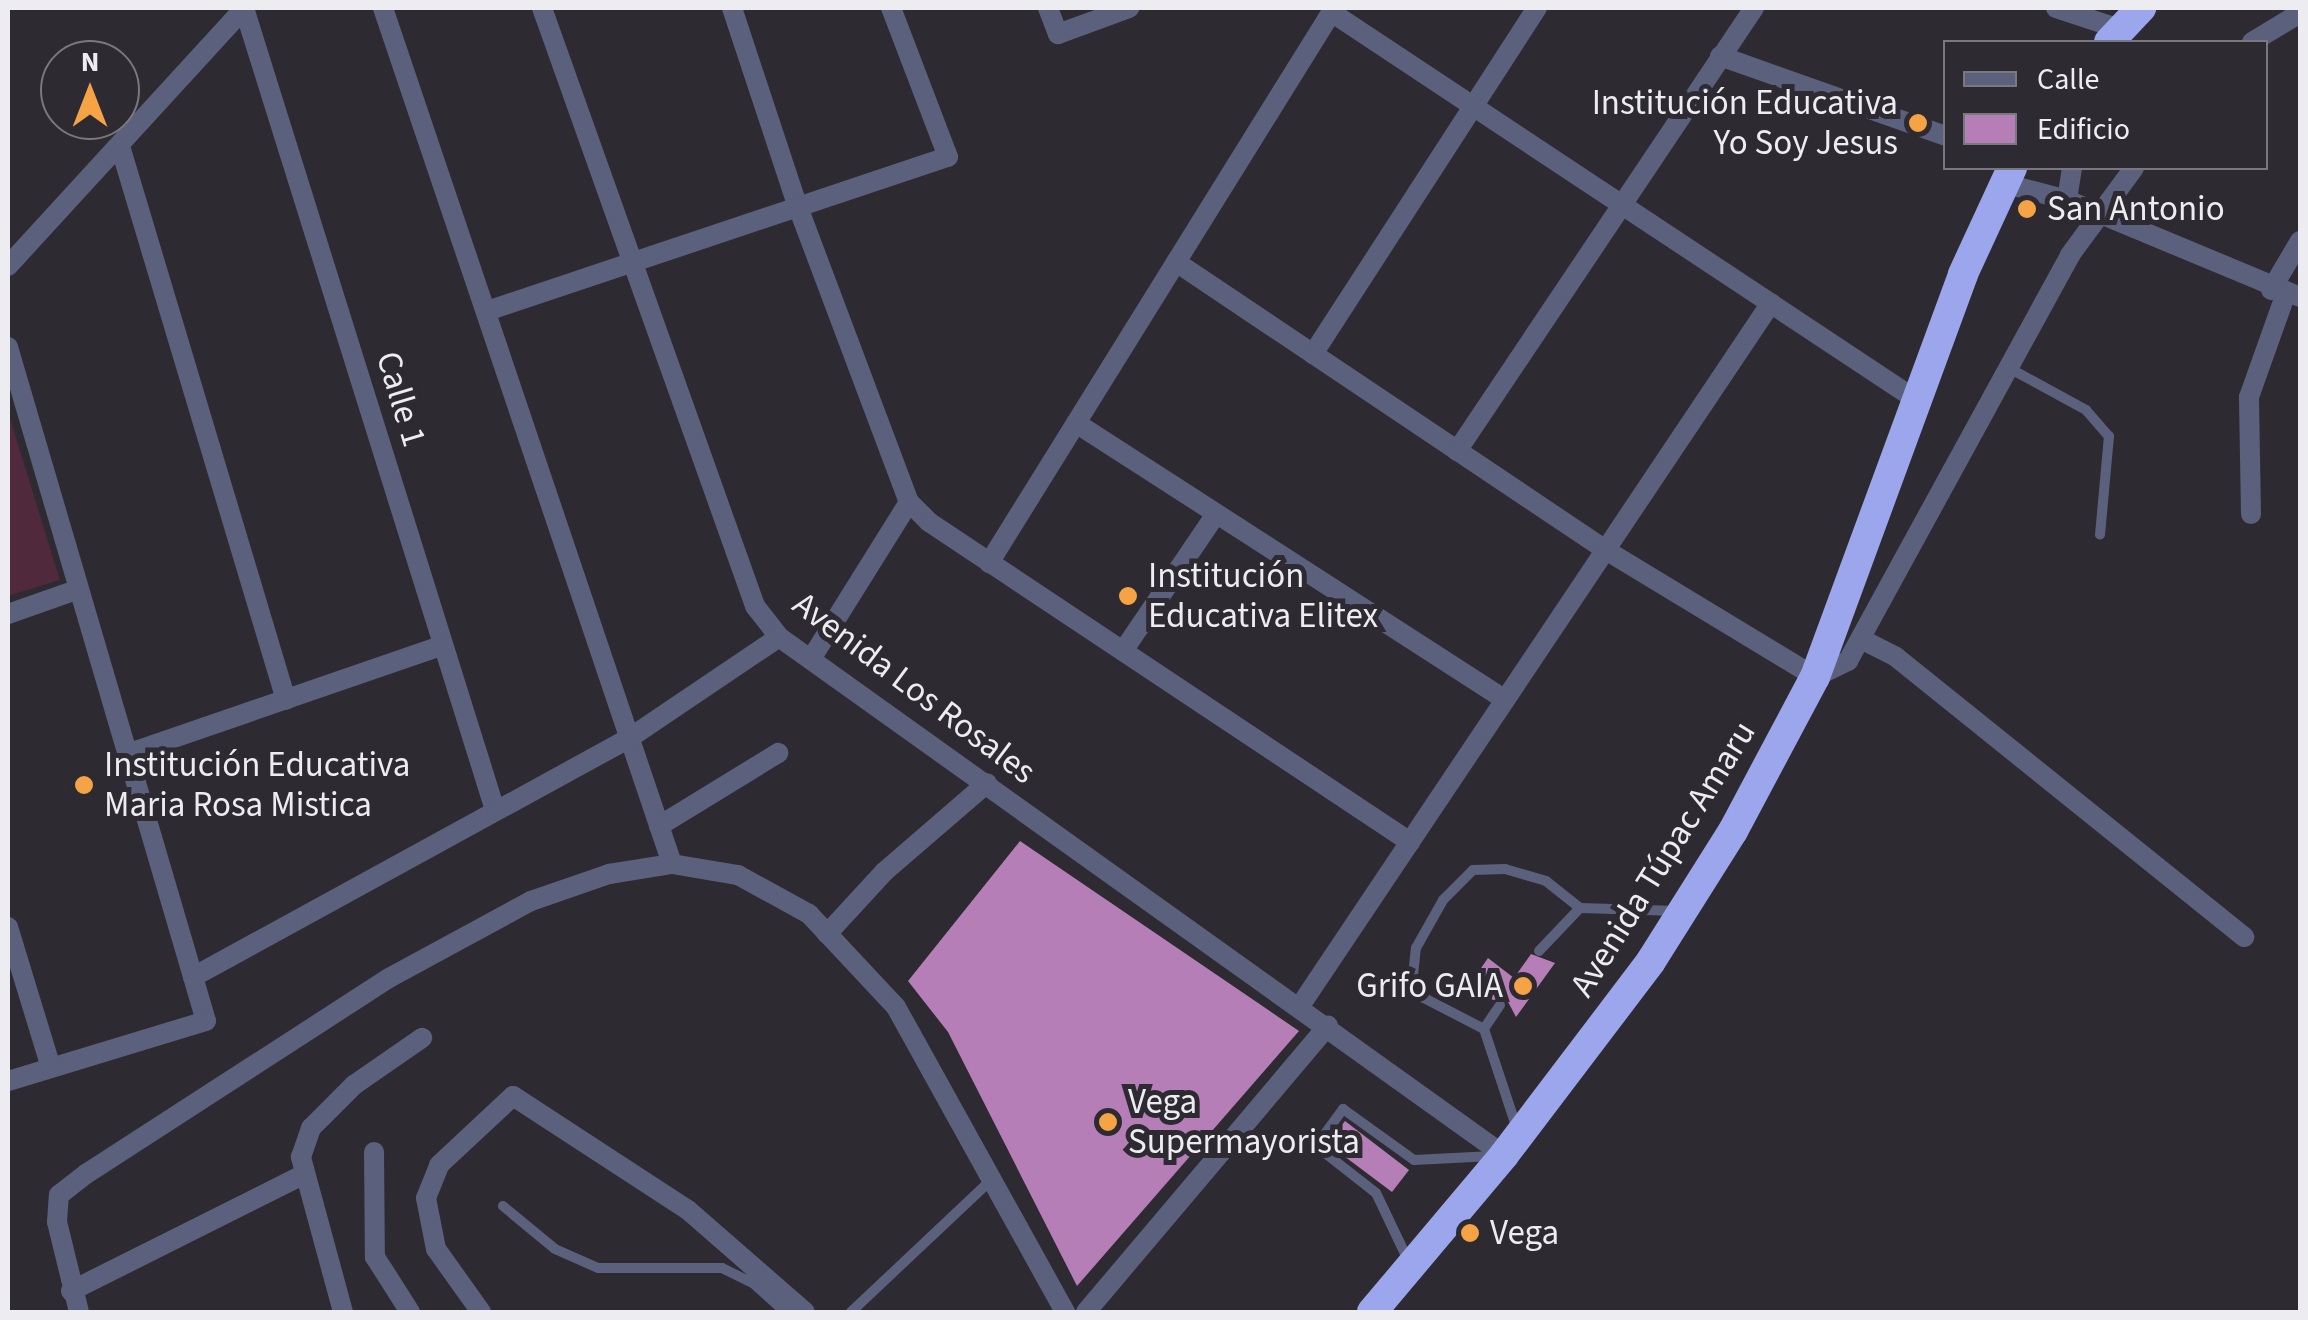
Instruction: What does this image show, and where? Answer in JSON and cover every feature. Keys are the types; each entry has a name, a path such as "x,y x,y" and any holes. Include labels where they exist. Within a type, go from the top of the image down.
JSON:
{"highway":[{"name":"Avenida Túpac Amaru","path":"1372,1312 1512,1145 1683,911 1815,677 1915,399 2008,175"}],"street":[{"path":"8,266 244,8"},
{"name":"Calle 1","path":"244,8 496,810"},
{"path":"383,8 672,864"},
{"name":"Avenida Los Rosales","path":"542,8 755,606 779,637 1328,1026 1512,1145"},
{"path":"732,8 798,207 910,502 989,562 1410,842"},
{"path":"487,311 948,158 891,8"},
{"path":"1048,8 1058,34 1130,8"},
{"path":"1313,354 1537,8"},
{"path":"1457,451 1620,202 1754,8"},
{"path":"2056,8 2123,26"},
{"path":"989,562 1333,10 1915,399"},
{"path":"2255,40 2300,13"},
{"path":"1720,56 1782,83 1943,135"},
{"path":"120,146 286,700"},
{"path":"2067,200 2072,170"},
{"path":"1176,262 1604,549 1815,677 1848,660 2097,216 2132,170"},
{"path":"2008,175 2286,294"},
{"path":"2251,514 2249,397 2286,294 2300,241"},
{"path":"1300,1006 1771,302"},
{"path":"8,347 206,1021 8,1081"},
{"path":"1076,424 1504,700"},
{"path":"812,659 910,502"},
{"path":"1123,651 1216,514"},
{"path":"8,614 79,589"},
{"path":"193,977 630,737 779,637"},
{"path":"1861,639 1896,657 2244,936"},
{"path":"128,754 444,646"},
{"path":"660,826 778,752"},
{"path":"827,934 884,872 986,784"},
{"path":"78,1312 57,1222 59,1195 86,1174 389,978 532,901 609,874 672,864 738,874 809,914 896,1007 1065,1312"},
{"path":"8,928 52,1068"},
{"path":"1086,1312 1328,1026"},
{"path":"342,1312 301,1157 311,1128 354,1085 422,1038"},
{"path":"481,1312 442,1261 426,1198 439,1165 513,1096 688,1210 805,1312"},
{"path":"374,1152 375,1256 410,1312"},
{"path":"71,1291 303,1175"}],"lane":[{"path":"2009,368 2086,410 2108,436 2100,535"},
{"path":"1484,1029 1424,998 1412,985 1416,948 1442,900 1473,870 1505,869 1546,882 1580,908 1683,911"},
{"path":"1539,951 1580,908"},
{"path":"1412,1268 1379,1188 1316,1146 1343,1109 1400,1156 1414,1160 1512,1145 1484,1029 1500,1005"},
{"path":"851,1312 990,1181"},
{"path":"502,1206 554,1248 598,1268 722,1268 753,1283 785,1312"}],"shaded area":[{"path":"8,412 60,580 8,596"}],"building":[{"name":"Vega Supermayorista","path":"1020,841 1299,1031 1077,1286 948,1032 908,981"},
{"path":"1531,954 1555,963 1516,1017 1506,998 1493,1000 1470,984 1488,958 1514,978"},
{"path":"1345,1121 1409,1170 1392,1192 1328,1144"}],"place":[{"name":"Institución Educativa Yo Soy Jesus","path":"1918,123"},
{"name":"San Antonio","path":"2027,209"},
{"name":"Institución Educativa Elitex","path":"1128,596"},
{"name":"Institución Educativa Maria Rosa Mistica","path":"84,785"},
{"name":"Grifo GAIA","path":"1523,986"},
{"name":"Vega Supermayorista","path":"1108,1122"},
{"name":"Vega","path":"1470,1233"}]}
